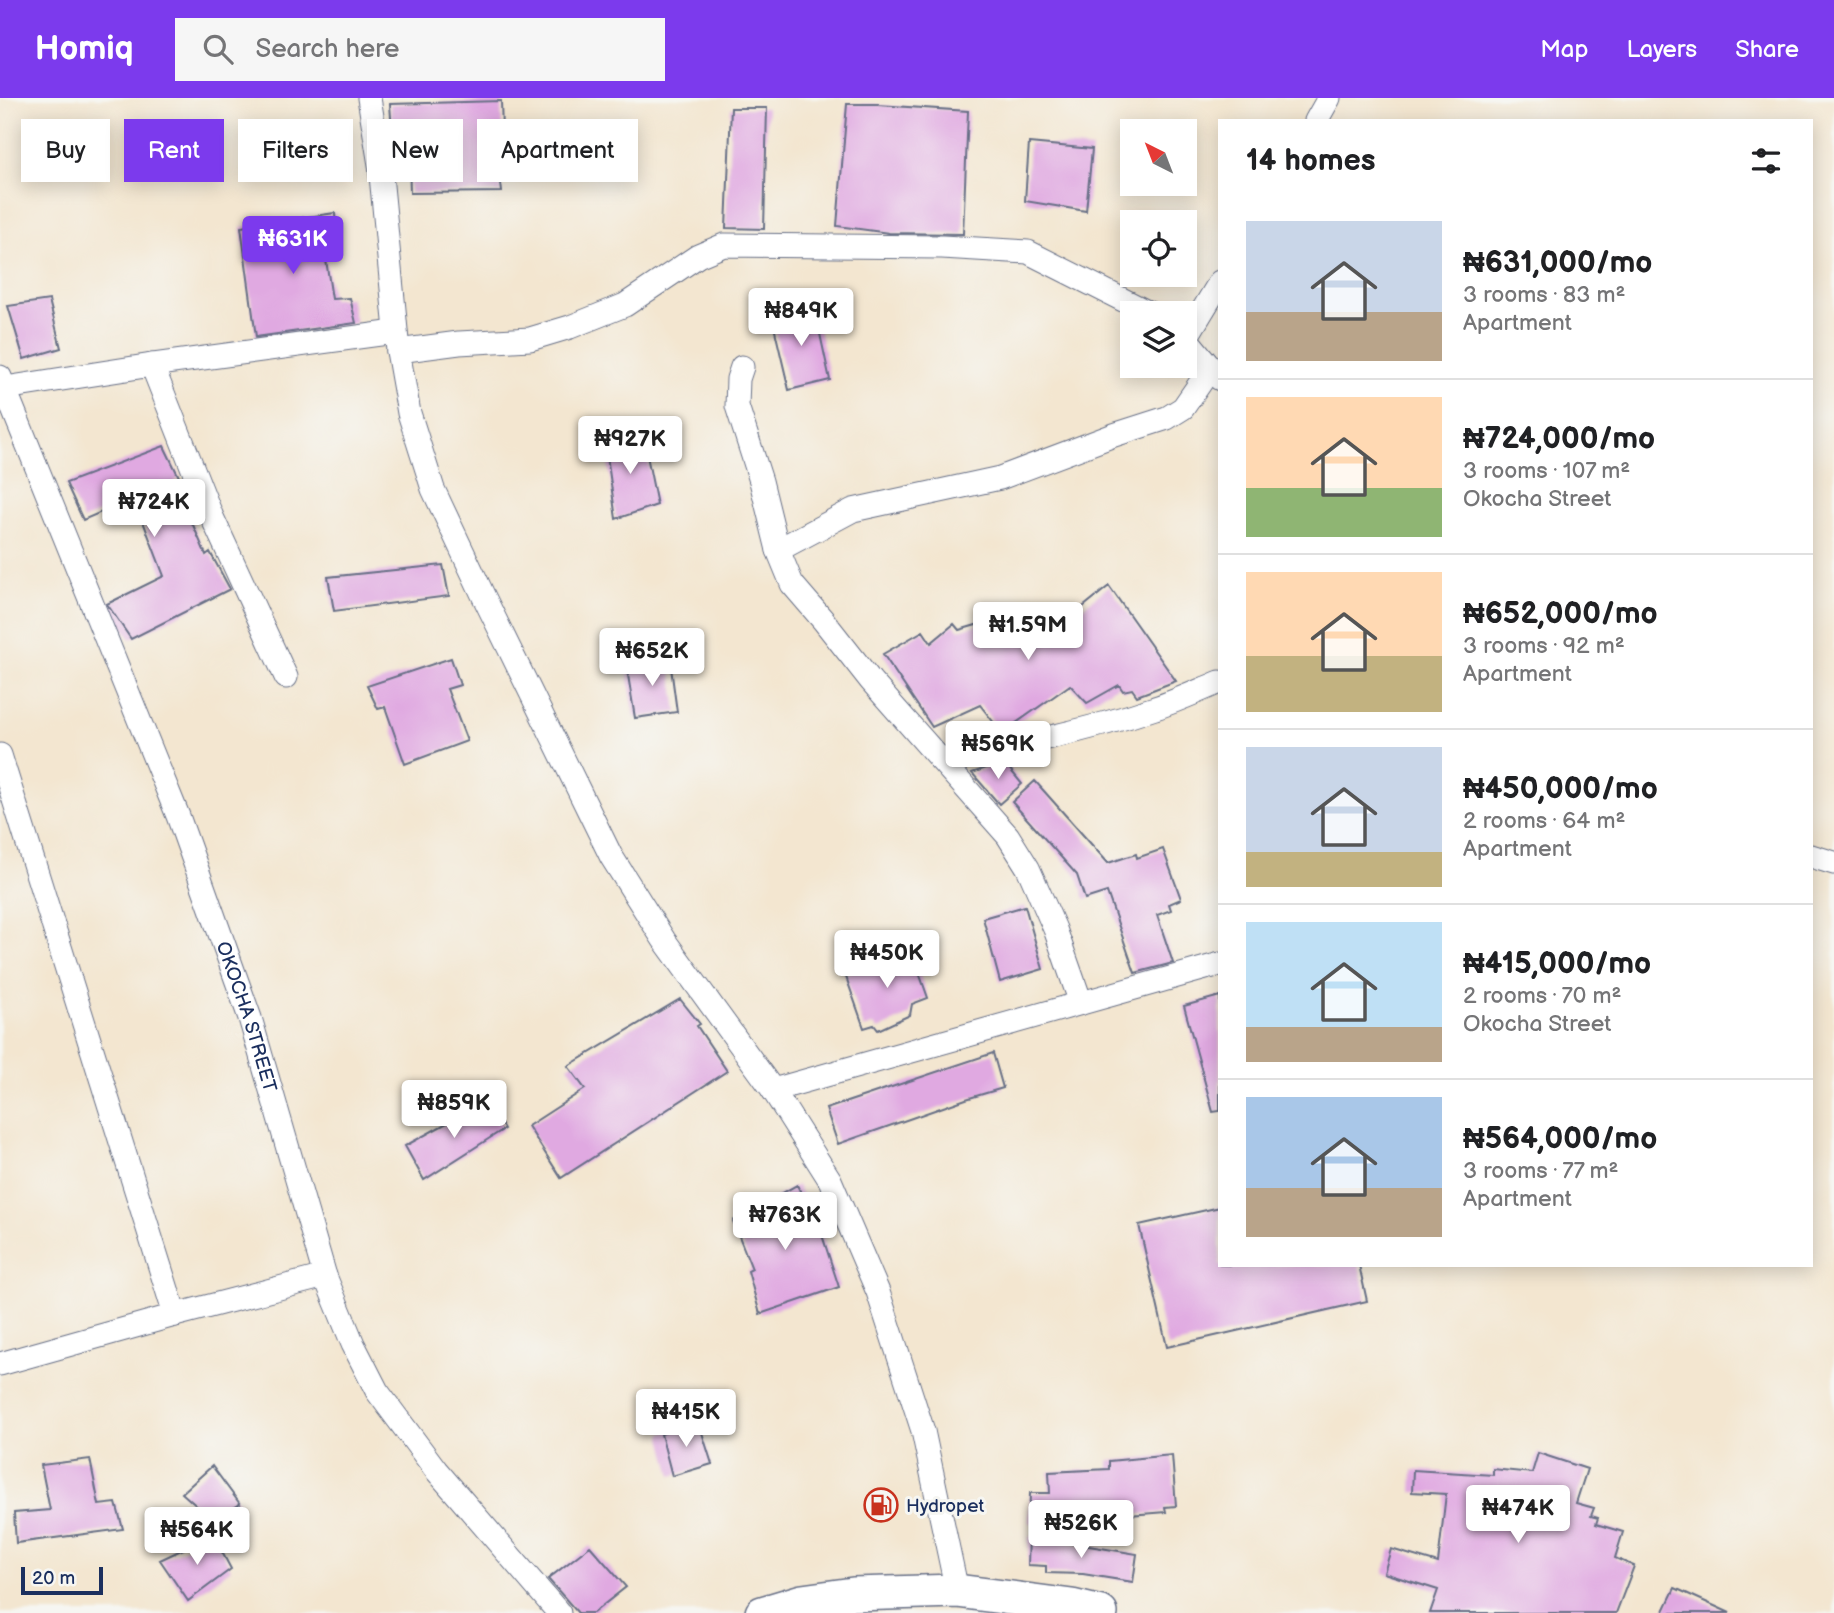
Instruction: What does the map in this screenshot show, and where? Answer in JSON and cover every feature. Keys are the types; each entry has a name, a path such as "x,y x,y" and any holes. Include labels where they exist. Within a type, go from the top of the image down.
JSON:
{"main road":[{"path":"762,1613 802,1601 853,1594 957,1591 1072,1606 1101,1613"}],"street":[{"path":"369,98 380,165 397,341 409,413 433,489 611,856 664,940 773,1090 830,1180 877,1292 923,1431 957,1591"},
{"path":"1316,119 1329,98"},
{"path":"2,382 397,341 459,343 530,339 570,327 625,305 698,256 724,245 942,247 1028,252 1125,301"},
{"path":"1197,319 1218,285"},
{"path":"778,550 853,510 1000,478 1167,418 1183,408 1215,374 1197,352"},
{"path":"152,365 212,517 286,677"},
{"path":"742,367 738,379 737,406 761,481 778,550 792,584 871,681 1008,836 1028,868 1055,929 1081,1003"},
{"name":"OKOCHA STREET","path":"2,382 178,816 250,1018 325,1276 353,1344 377,1391 436,1470 559,1613"},
{"path":"940,759 1022,744 1099,724 1155,708 1218,683"},
{"path":"0,755 175,1315"},
{"path":"1813,857 1834,863"},
{"path":"773,1090 1218,965"},
{"path":"0,1364 325,1276"}],"building":[{"path":"501,101 502,119 477,119 477,182 501,182 502,192 410,193 410,182 463,182 463,119 391,119 390,104"},
{"path":"847,104 968,111 963,234 889,233 837,226"},
{"path":"731,108 767,108 764,229 726,228"},
{"path":"1029,143 1092,149 1086,211 1025,201"},
{"path":"335,213 337,243 324,247 332,299 350,298 356,323 256,337 241,227"},
{"path":"49,300 61,348 24,359 8,306"},
{"path":"814,306 830,380 789,390 772,318"},
{"path":"643,436 657,505 616,519 605,442"},
{"path":"164,446 180,479 174,481 206,555 210,552 230,589 131,639 107,604 164,576 134,498 83,520 66,483"},
{"path":"443,565 449,596 334,611 328,577"},
{"path":"1109,586 1176,681 1137,696 1132,689 1123,691 1119,685 1087,703 1070,685 1002,733 980,705 932,727 883,654 923,631 931,643 954,624 959,630 1052,607 1063,623"},
{"path":"451,658 460,685 447,689 467,741 405,764 385,707 378,709 367,686"},
{"path":"670,660 677,712 635,718 626,663"},
{"path":"1004,762 1022,784 999,804 972,773"},
{"path":"1035,781 1108,863 1136,854 1137,858 1163,849 1181,899 1169,904 1171,910 1157,915 1173,963 1135,973 1107,892 1085,899 1077,875 1012,802"},
{"path":"1025,906 1043,969 1000,982 983,918"},
{"path":"911,950 928,998 912,1004 910,1015 878,1030 874,1025 864,1028 845,974"},
{"path":"1218,997 1218,1111 1213,1112 1184,1006"},
{"path":"680,999 700,1024 697,1026 727,1071 561,1178 528,1126 585,1089 568,1066"},
{"path":"993,1053 1003,1088 838,1144 826,1109"},
{"path":"487,1101 504,1129 424,1180 405,1146"},
{"path":"797,1185 821,1232 839,1287 760,1314 748,1271 752,1269 733,1221"},
{"path":"1218,1207 1218,1267 1359,1267 1367,1301 1167,1347 1139,1225"},
{"path":"698,1420 712,1464 672,1476 661,1434"},
{"path":"1538,1453 1587,1469 1576,1503 1594,1508 1591,1516 1598,1518 1596,1524 1623,1532 1615,1558 1634,1566 1616,1613 1430,1613 1438,1590 1384,1573 1391,1549 1438,1563 1446,1494 1412,1492 1413,1470 1493,1475 1493,1469 1532,1473"},
{"path":"1172,1455 1176,1506 1165,1507 1166,1512 1029,1523 1030,1493 1050,1493 1049,1472 1109,1469 1109,1461"},
{"path":"90,1459 99,1505 116,1503 123,1529 16,1543 14,1513 50,1510 41,1465"},
{"path":"212,1466 240,1504 223,1515 209,1517 182,1493"},
{"path":"213,1535 231,1569 188,1601 160,1560"},
{"path":"1029,1536 1137,1554 1133,1582 1083,1574 1046,1573 1046,1566 1028,1565"},
{"path":"590,1546 626,1587 593,1613 578,1613 548,1579"},
{"path":"1675,1588 1730,1613 1663,1613"}],"place":[{"name":"Hydropet","path":"881,1505"}]}
